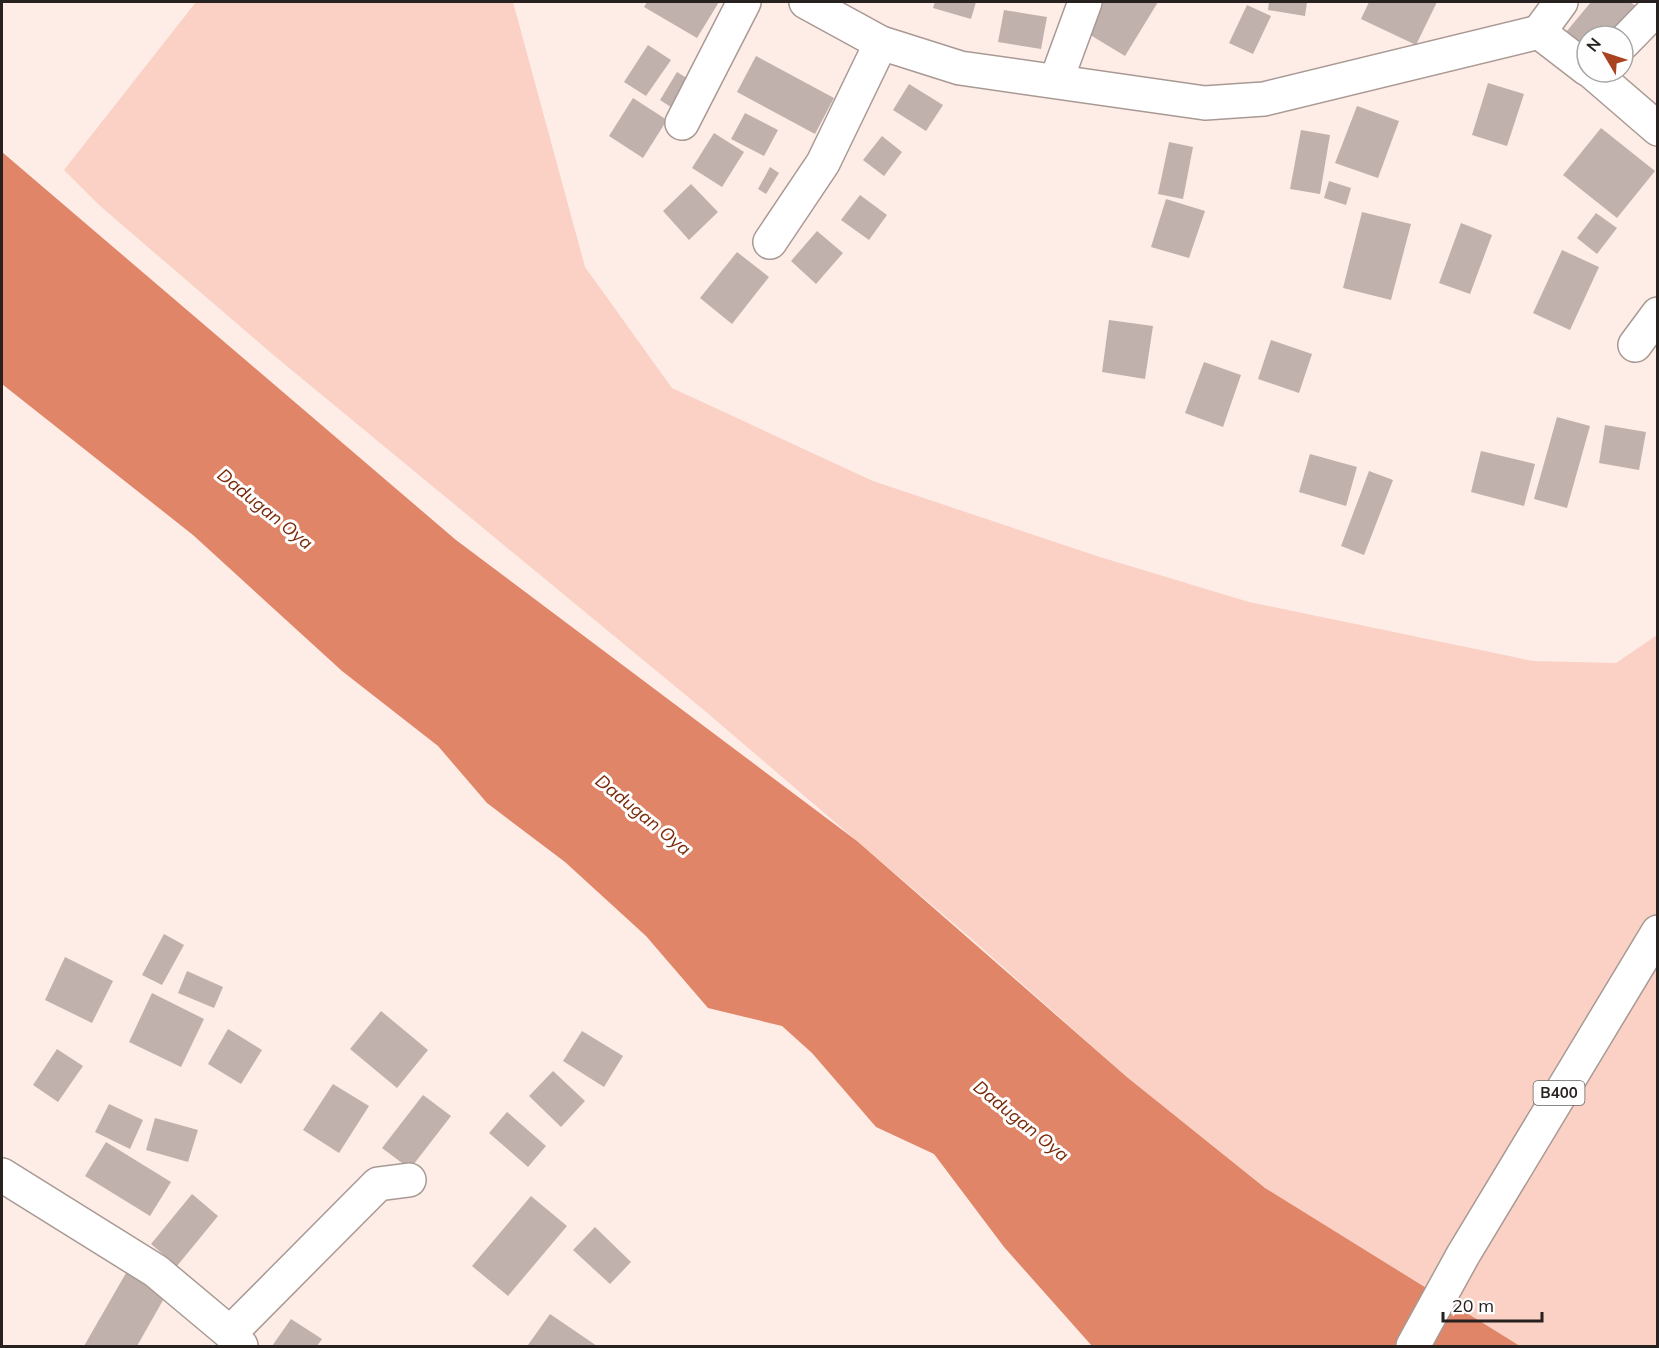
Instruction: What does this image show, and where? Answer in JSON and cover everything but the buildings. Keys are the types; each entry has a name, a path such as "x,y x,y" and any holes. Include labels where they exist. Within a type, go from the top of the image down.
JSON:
{"street":[{"path":"682,123 744,2"},
{"path":"806,2 881,43 960,68 1205,103 1264,99 1539,32 1561,2"},
{"path":"1056,81 1085,2"},
{"path":"1635,31 1658,7"},
{"path":"1539,32 1575,59"},
{"path":"770,242 823,163 881,43"},
{"path":"1607,84 1658,129"},
{"path":"1635,345 1658,314"},
{"name":"B400","path":"1413,1347 1463,1255 1658,932"},
{"path":"2,1175 156,1271 235,1340 378,1184 409,1180"}],"shaded area":[{"path":"196,2 513,2 585,267 672,388 873,481 1100,557 1249,602 1533,661 1616,663 1657,635 1657,1346 1520,1346 1220,1160 974,941 705,711 271,353 99,205 64,170"}],"water":[{"name":"Dadugan Oya","path":"2,152 456,540 857,841 1128,1078 1265,1188 1520,1346 1092,1346 1004,1247 934,1154 876,1127 812,1053 782,1026 708,1008 646,936 565,862 487,803 438,746 342,671 193,535 2,384"}]}
